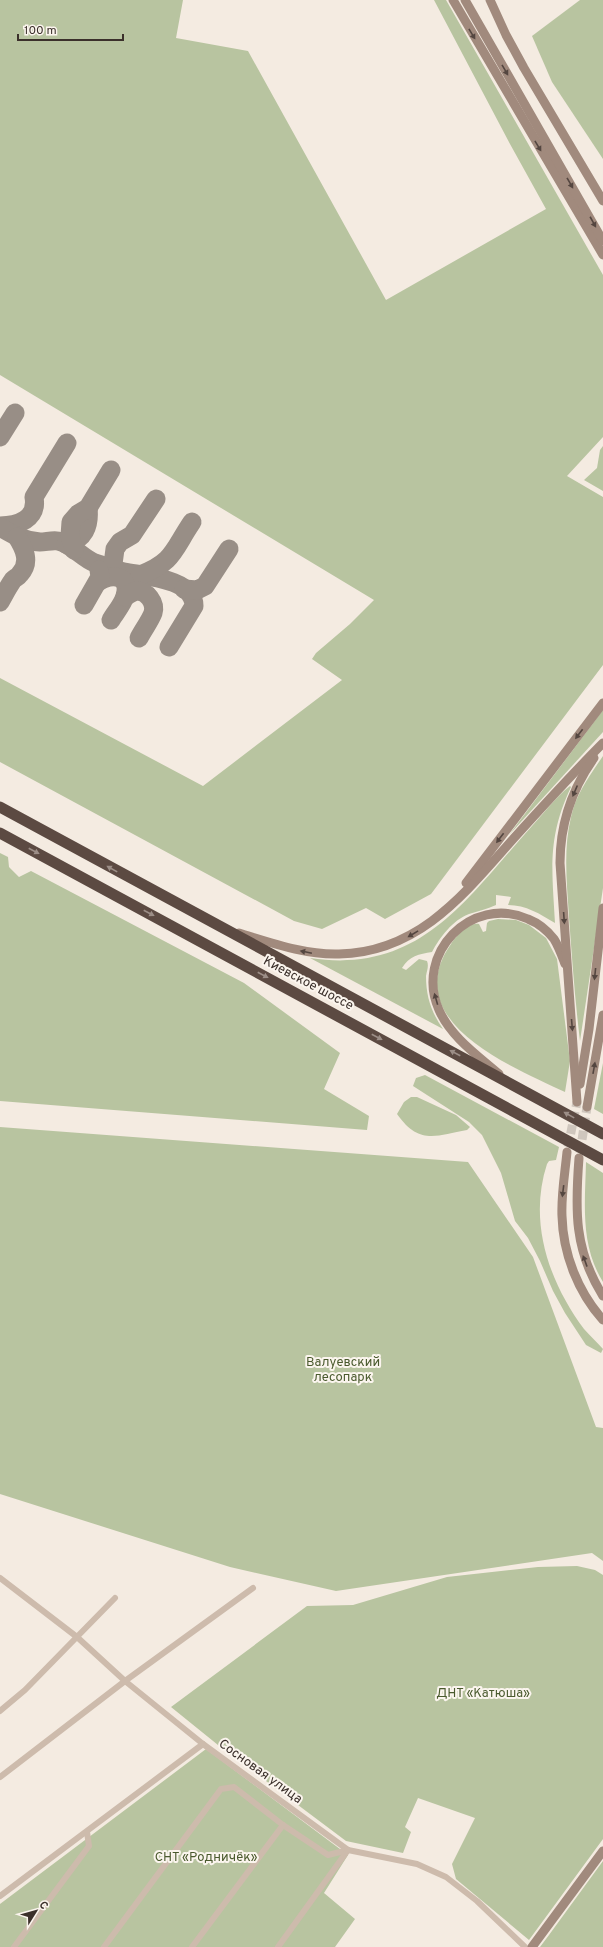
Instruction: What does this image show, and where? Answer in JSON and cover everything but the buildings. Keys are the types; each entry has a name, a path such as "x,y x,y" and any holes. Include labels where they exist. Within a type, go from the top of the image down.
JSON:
{"highway":[{"name":"Киевское шоссе","path":"0,807 220,928 506,1080 603,1134"},
{"name":"Киевское шоссе","path":"0,833 603,1160"}],"main road":[{"path":"453,0 603,255"},
{"path":"465,0 603,240"},
{"path":"490,0 506,35 524,68 603,201"},
{"path":"445,911 603,704"},
{"path":"220,928 309,952 345,954 376,949 400,941 424,927 445,911 474,882 573,773 603,744"},
{"path":"603,744 578,783 565,820 560,841 560,863 577,1102 589,1029 603,908"},
{"path":"506,1080 456,1036 439,1009 434,994 432,979 442,946 454,932 474,919 493,913 512,914 534,922 548,932 559,948 568,972"},
{"path":"587,1107 603,1015"},
{"path":"568,1152 562,1202 565,1244 575,1275 585,1294 603,1320"},
{"path":"579,1158 576,1205 579,1240 588,1267 603,1296"},
{"path":"532,1947 603,1851"}],"street":[{"name":"Сосновая улица","path":"0,1578 77,1638 125,1682 203,1744 348,1850 417,1864 446,1877 473,1897 525,1947"},
{"path":"0,1777 125,1682 253,1588"},
{"path":"0,1711 25,1690 115,1598"},
{"path":"0,1896 203,1744"},
{"path":"104,1947 221,1789 234,1787 282,1825 328,1855 338,1854 348,1850"},
{"path":"192,1947 282,1825"},
{"path":"14,1947 89,1846 87,1832"},
{"path":"278,1947 348,1850"}],"green space":[{"path":"0,0 183,0 176,38 248,51 386,300 546,209 434,0 446,0 603,275 603,437 567,476 603,497 603,665 431,894 385,919 366,908 322,929 294,921 0,762 0,678 203,786 342,680 312,659 316,653 350,624 374,600 0,375"},
{"path":"580,0 603,0 603,159 552,82 532,36"},
{"path":"603,446 603,491 584,480 597,468 600,450"},
{"path":"603,710 603,732 509,835"},
{"path":"603,756 603,888 580,1041 567,892 566,854 571,817 576,800 593,770"},
{"path":"570,786 571,787 563,805 558,822 553,854 552,870 555,923 527,908 508,905 511,897 496,895 496,905 469,914 458,920 443,935 432,952 411,958 402,968 406,970 419,959 427,961 428,966 426,983 428,997 432,1010 443,1029 310,958 349,960 382,955 412,943 438,925 462,904 486,879 550,805"},
{"path":"0,853 8,857 9,867 19,877 31,871 244,983 340,1053 324,1089 369,1116 367,1130 0,1101"},
{"path":"498,919 516,920 529,925 546,938 557,959 570,1061 565,1092 517,1069 491,1054 468,1038 449,1018 439,996 438,971 453,941 463,930 471,925 479,924 483,932 486,931 487,923 489,921"},
{"path":"603,1063 603,1114 594,1109"},
{"path":"425,1075 559,1147 556,1160 549,1161 547,1164 542,1186 540,1208 541,1229 545,1251 561,1292 584,1329 603,1349 601,1353 586,1345 565,1313 528,1238 515,1221 501,1173 482,1135 469,1122 413,1086 416,1078"},
{"path":"411,1097 417,1097 456,1115 470,1127 467,1130 437,1136 420,1134 405,1124 397,1114 404,1102"},
{"name":"Валуевский лесопарк","path":"0,1127 468,1162 533,1257 596,1427 603,1428 603,1561 592,1553 336,1591 230,1567 0,1494"},
{"path":"586,1162 603,1173 603,1282 590,1254 587,1239 585,1209"},
{"name":"ДНТ «Катюша»","path":"577,1566 595,1570 603,1575 603,1839 529,1940 456,1879 452,1864 475,1818 418,1798 405,1827 411,1832 403,1853 346,1841 218,1745 171,1707 307,1606 353,1605 447,1577 538,1567"},
{"name":"СНТ «Родничёк»","path":"206,1749 348,1855 324,1893 355,1919 335,1947 0,1947 0,1904"},
{"path":"603,1861 603,1947 540,1947 549,1935"}],"taxiway":[{"path":"0,437 15,413"},
{"path":"0,526 20,523 30,516 33,511 34,497 67,443"},
{"path":"74,550 70,536 71,522 78,514 88,508 111,470"},
{"path":"120,578 113,564 115,549 120,542 132,535 156,499"},
{"path":"66,544 81,536 87,526 88,508"},
{"path":"140,575 160,565 172,554 192,522"},
{"path":"0,527 24,539 40,542 58,541 95,563 124,572 166,580 186,589 192,597 194,606 169,647"},
{"path":"0,602 13,580 19,575 25,565 26,560 24,550 17,537"},
{"path":"184,589 197,590 205,586 229,549"},
{"path":"84,605 100,577 99,570"},
{"path":"98,582 109,577 114,577 123,580 125,584 126,589 124,599 111,620"},
{"path":"125,597 135,591 140,591 147,595 152,601 154,609 152,616 139,638"}],"tunnel":[{"path":"568,1147 577,1102"},
{"path":"580,1153 587,1107"}]}
